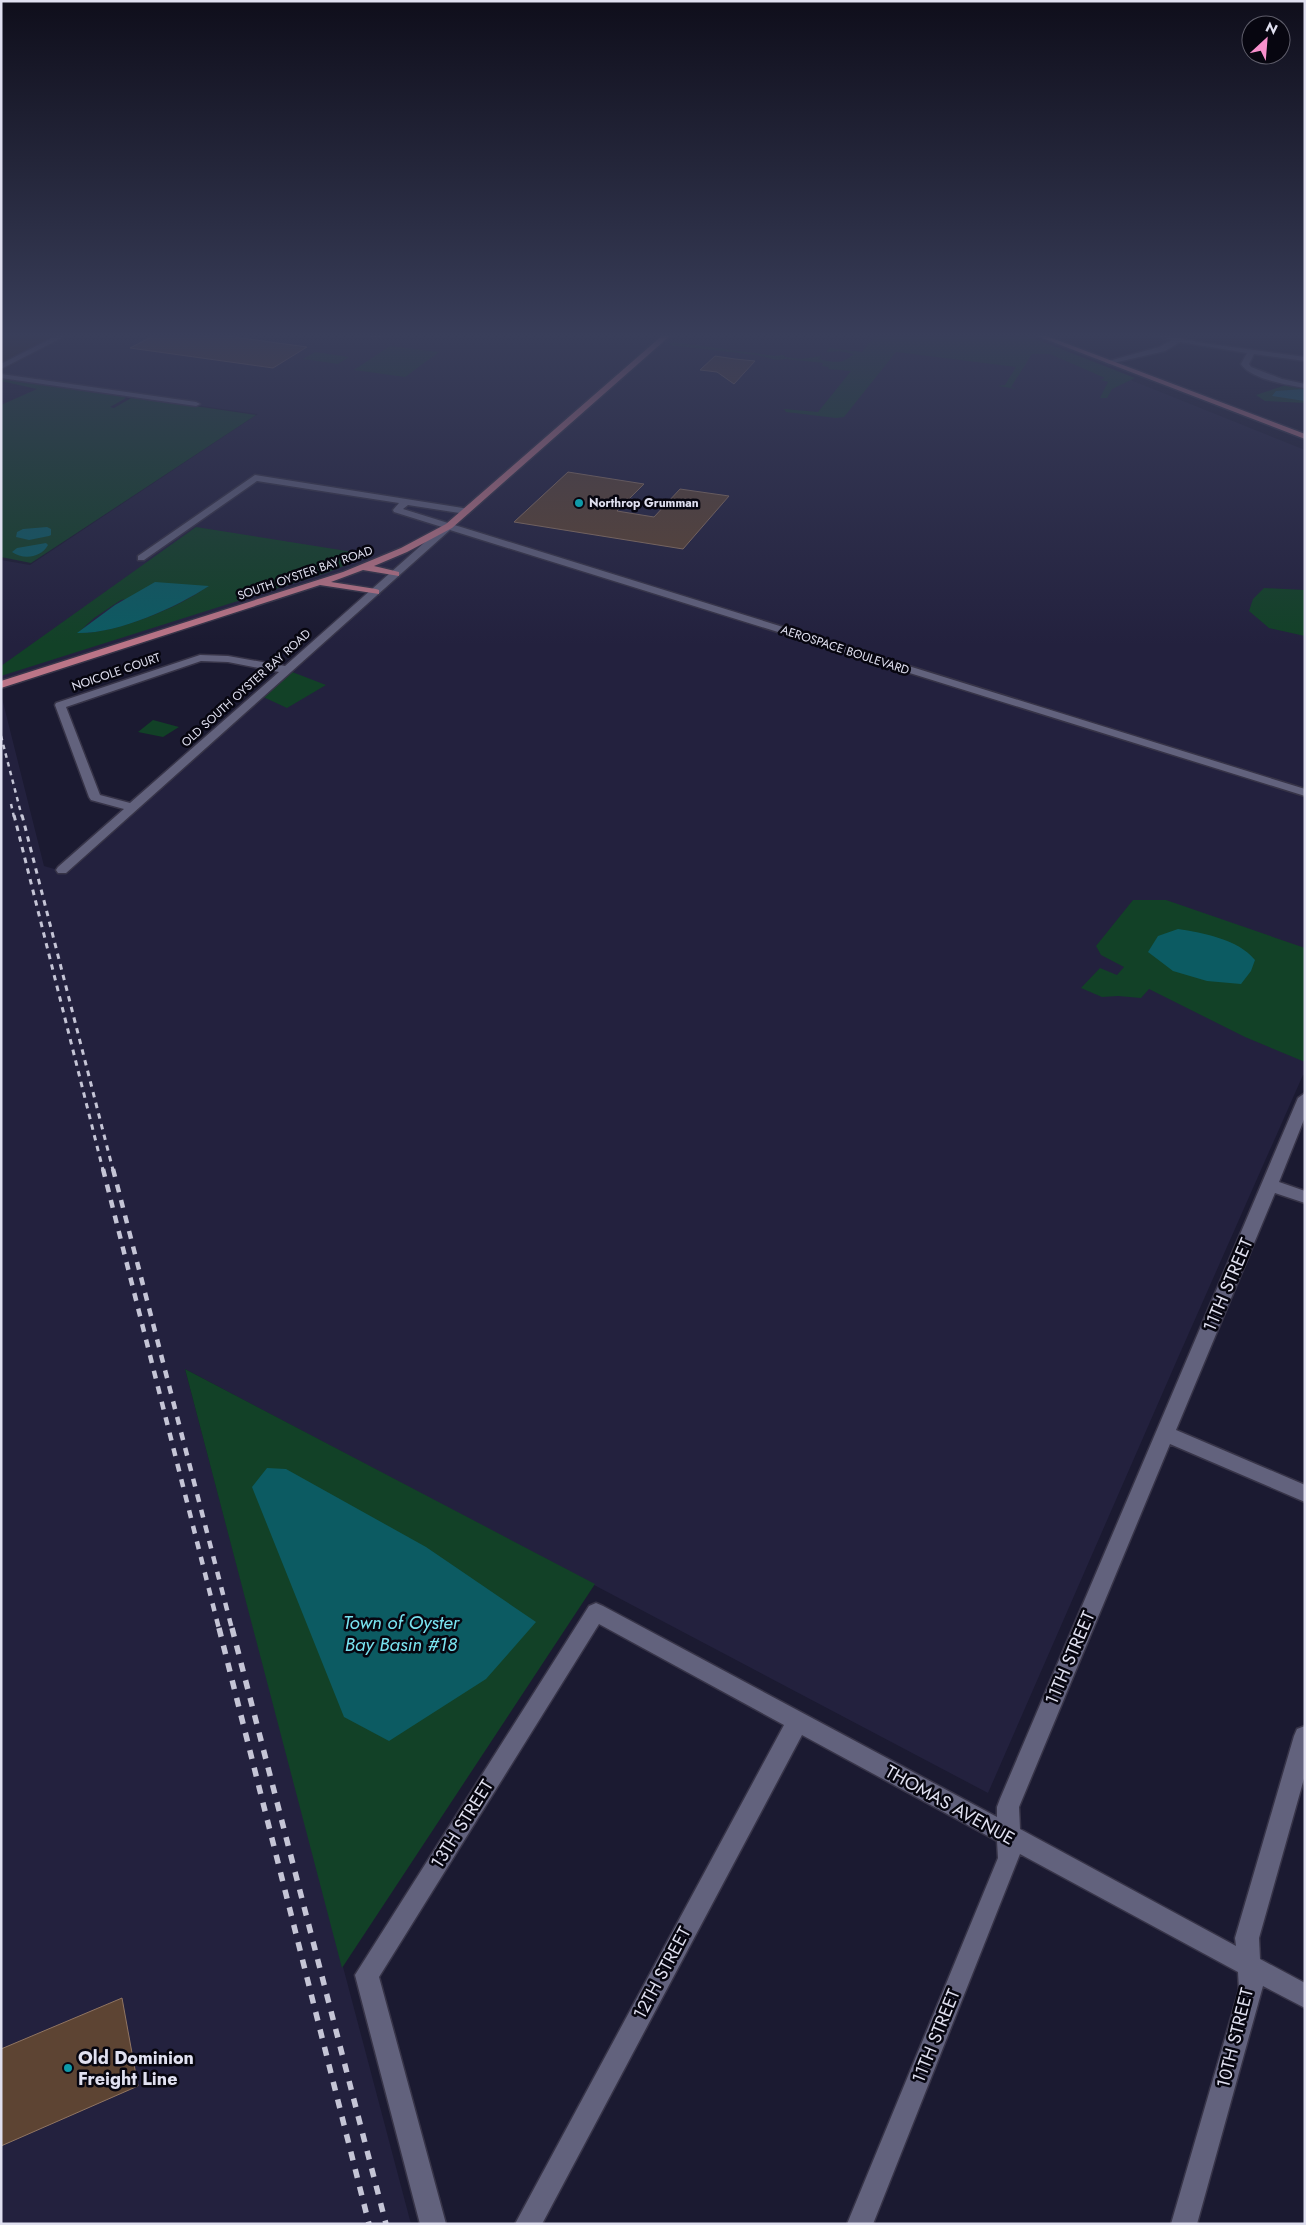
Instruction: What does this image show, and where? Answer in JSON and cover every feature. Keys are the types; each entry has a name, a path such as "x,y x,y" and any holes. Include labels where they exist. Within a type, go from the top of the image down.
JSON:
{"main road":[{"name":"SOUTH OYSTER BAY ROAD","path":"1,686 318,584 363,568 404,550 449,526 550,438"},
{"path":"363,568 382,569 396,574"},
{"path":"318,584 376,592"}],"street":[{"path":"141,558 255,478 466,511"},
{"name":"AEROSPACE BOULEVARD","path":"406,502 397,510 1305,793"},
{"name":"OLD SOUTH OYSTER BAY ROAD","path":"62,870 449,526"},
{"name":"NOICOLE COURT","path":"133,808 94,797 60,705 200,658 215,657 287,670"},
{"name":"11TH STREET","path":"860,2224 1009,1858 1008,1806 1305,1098"},
{"path":"1270,1185 1305,1197"},
{"path":"1165,1434 1305,1494"},
{"name":"THOMAS AVENUE","path":"596,1612 1009,1838 1305,1996"},
{"name":"13TH STREET","path":"433,2224 367,1975 596,1612"},
{"name":"12TH STREET","path":"528,2224 797,1722"},
{"name":"10TH STREET","path":"1184,2224 1250,1990 1247,1938 1305,1736"}],"shaded area":[{"path":"1,438 221,438 31,563 1,557"},
{"path":"222,438 1275,438 1305,450 1305,1075 1303,1075 1177,1360 988,1793 185,1369 411,2224 1,2224 1,694 44,866 58,870 369,594 307,583 1,680 1,560 30,565"},
{"path":"196,527 372,555 326,573 1,676 1,666","holes":["208,586 181,603 146,618 109,629 78,633 94,618 121,600"]},
{"path":"1264,588 1305,590 1305,636 1269,628 1249,611 1253,599"},
{"path":"287,670 326,685 287,708 259,695"},
{"path":"153,720 179,727 163,737 138,732"},
{"path":"1133,900 1166,900 1305,948 1305,1062 1245,1037 1149,989 1141,998 1102,997 1081,988 1100,968 1117,975 1124,967 1101,955 1096,946"},
{"path":"185,1369 595,1584 342,1968"}],"water":[{"path":"47,527 51,529 51,535 49,536 29,540 16,537 17,532 23,529"},
{"path":"46,543 48,545 45,549 36,555 26,557 12,552 17,548"},
{"path":"155,582 209,586 180,603 146,618 110,629 77,633 115,605"},
{"path":"1178,929 1220,938 1239,947 1255,960 1251,971 1241,984 1207,981 1173,971 1148,952 1158,936"},
{"name":"Town of Oyster Bay Basin #18","path":"267,1468 286,1469 426,1547 536,1622 486,1679 389,1741 344,1717 252,1487"}],"building":[{"name":"Northrop Grumman","path":"568,472 644,484 617,511 654,517 680,489 729,496 683,549 514,522"},
{"name":"Old Dominion Freight Line","path":"122,1998 138,2086 1,2146 1,2049"}],"railway":[{"path":"1,736 22,817"},
{"path":"11,804 14,817"},
{"path":"14,815 103,1170"},
{"path":"22,815 113,1170"},
{"path":"103,1169 219,1629"},
{"path":"113,1169 232,1629"},
{"path":"219,1628 369,2224"},
{"path":"232,1628 386,2224"}],"place":[{"name":"Northrop Grumman","path":"579,503"},
{"name":"Old Dominion Freight Line","path":"68,2068"}]}
